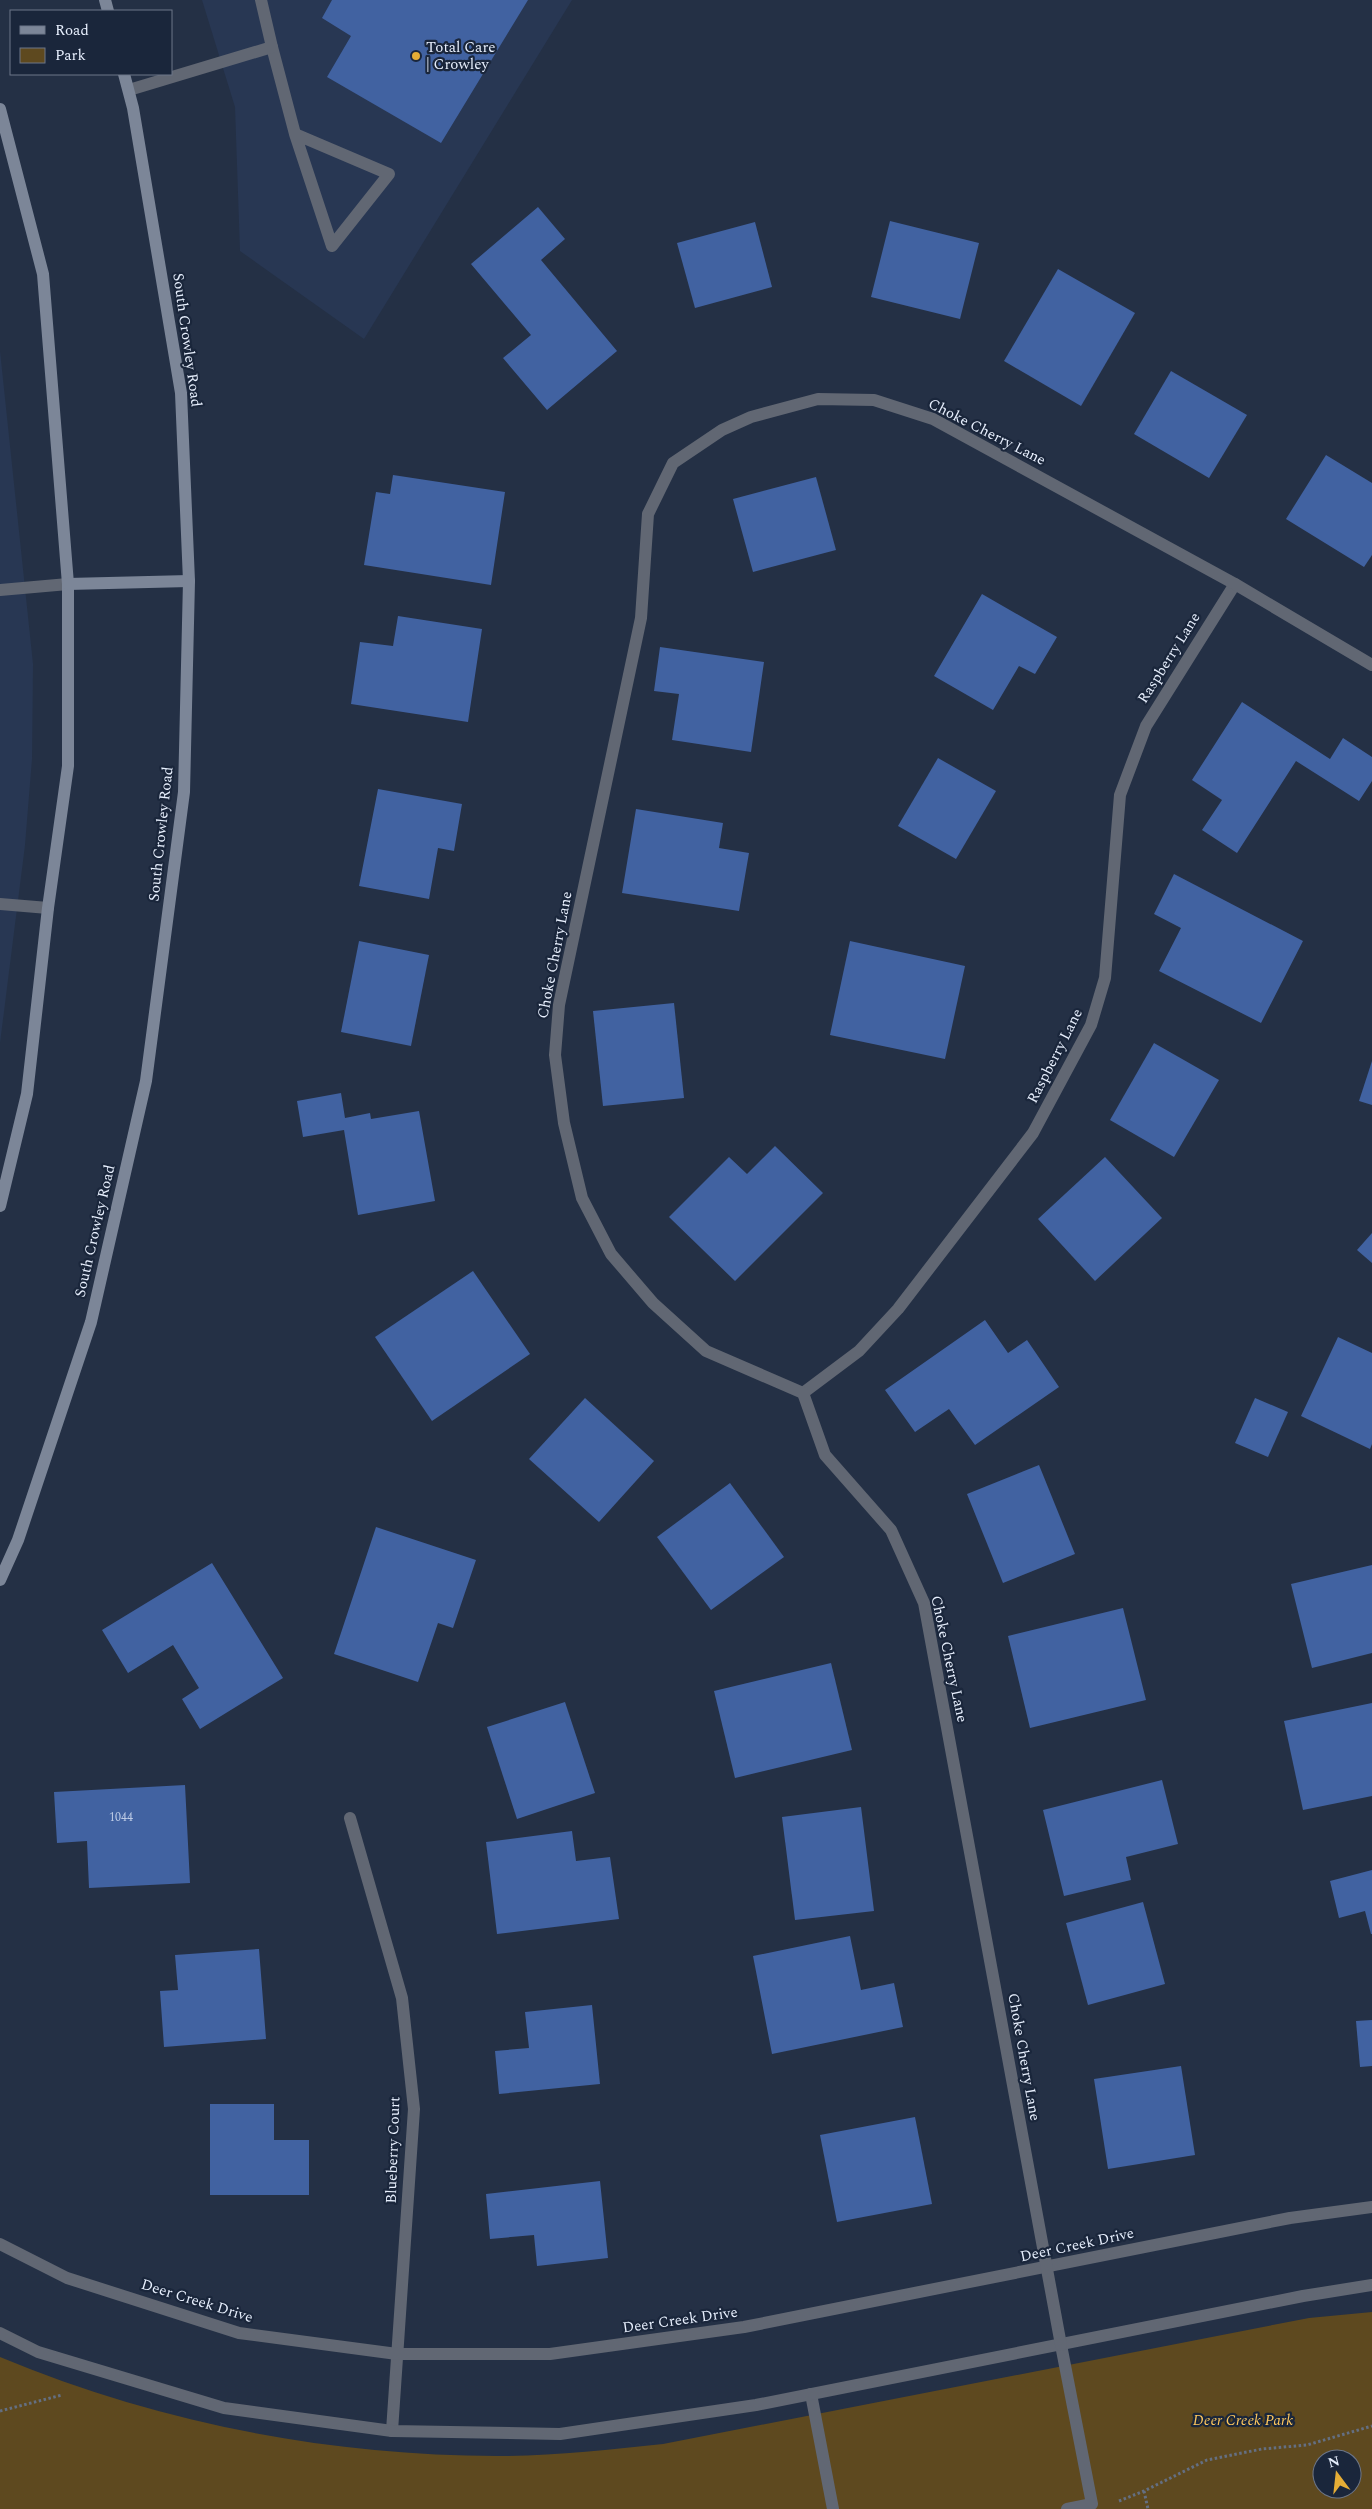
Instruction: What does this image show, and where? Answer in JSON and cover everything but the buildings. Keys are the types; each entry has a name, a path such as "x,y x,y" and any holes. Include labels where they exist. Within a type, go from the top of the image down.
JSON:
{"main road":[{"name":"South Crowley Road","path":"0,1580 18,1540 91,1322 146,1081 184,792 189,580 181,393 124,75"},
{"path":"0,109 43,274 68,584 68,766 48,908 27,1094 0,1206"},
{"path":"68,584 189,580"}],"street":[{"path":"261,0 295,134 332,246 389,174 295,134"},
{"path":"128,90 272,47"},
{"name":"Choke Cherry Lane","path":"1092,2504 1046,2268 924,1603 891,1530 825,1455 803,1393 706,1351 653,1302 611,1254 582,1198 564,1123 555,1055 559,1005 641,618 648,514 673,463 722,430 751,416 818,399 874,400 933,419 1235,584 1372,665"},
{"path":"0,590 68,584"},
{"name":"Raspberry Lane","path":"803,1393 859,1351 898,1309 1038,1125 1091,1025 1105,978 1120,795 1146,726 1235,584"},
{"path":"0,904 48,908"},
{"name":"Blueberry Court","path":"350,1818 402,1998 414,2109 392,2431"},
{"name":"Deer Creek Drive","path":"0,2244 67,2278 239,2333 398,2354 560,2352 744,2327 1290,2218 1372,2207"},
{"path":"0,2333 38,2352 224,2408 392,2431 560,2434 756,2405 1303,2296 1372,2285"},
{"path":"811,2394 833,2509"},
{"path":"1067,2509 1092,2504"}],"path":[{"path":"0,2411 62,2395"},
{"path":"1092,2504 1123,2500 1207,2460 1262,2449 1307,2445 1372,2426"},
{"path":"1144,2491 1148,2509"}],"shaded area":[{"path":"202,0 572,0 364,339 240,251 235,107"},
{"path":"0,351 33,664 32,759 25,845 0,1043"}],"green space":[{"name":"Deer Creek Park","path":"1372,2312 1372,2509 0,2509 0,2357 120,2400 244,2431 306,2442 433,2454 497,2456 580,2452 663,2444 1309,2318"}],"place":[{"name":"Total Care | Crowley","path":"416,56"}]}
